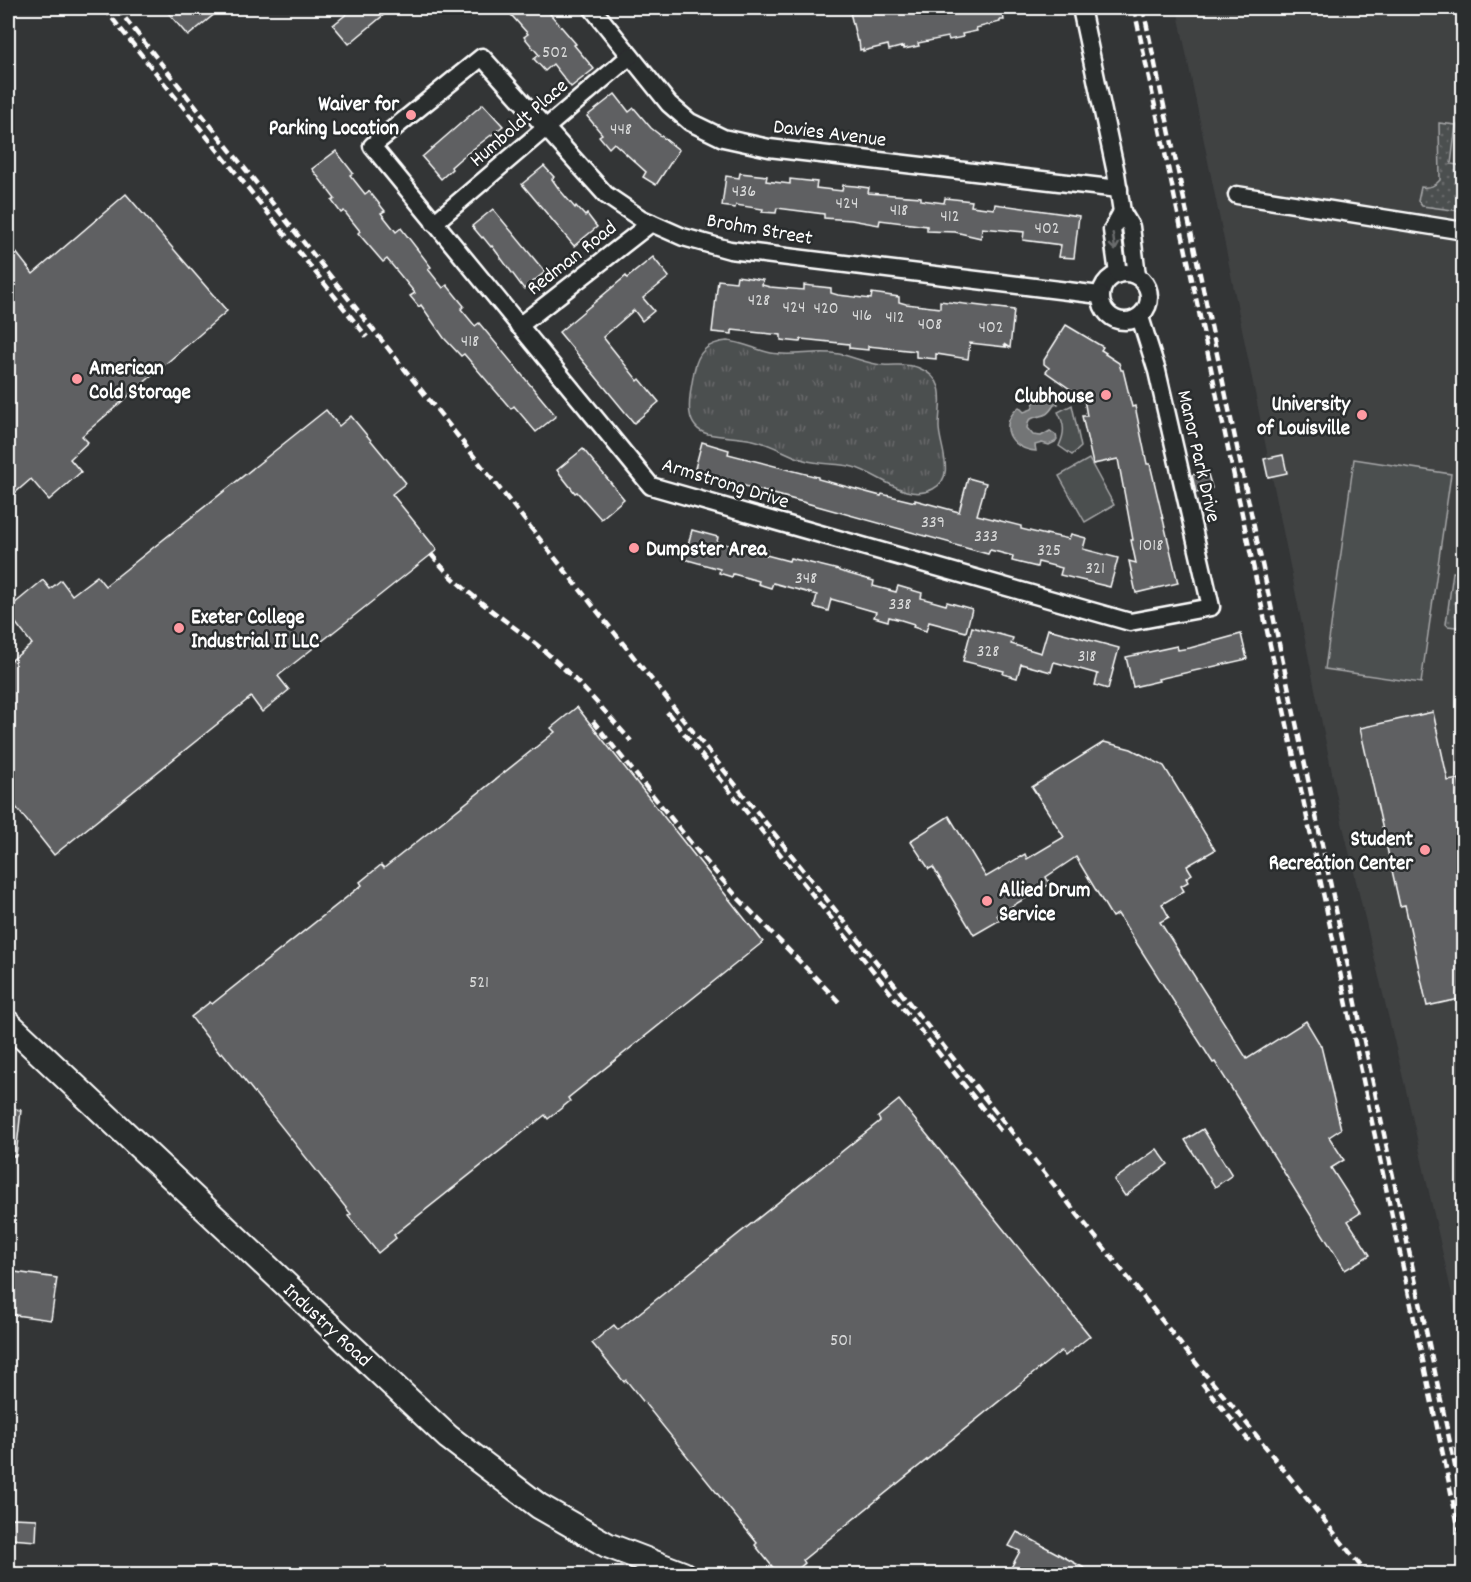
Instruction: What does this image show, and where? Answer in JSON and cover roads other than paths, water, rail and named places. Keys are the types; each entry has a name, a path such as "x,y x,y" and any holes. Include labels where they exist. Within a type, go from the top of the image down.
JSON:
{"main road":[{"name":"Industry Road","path":"8,1023 448,1437 539,1506 607,1545 683,1575"}],"street":[{"name":"Davies Avenue","path":"592,8 669,104 690,122 723,138 769,147 1119,189"},
{"path":"1082,8 1122,212 1131,227 1137,276"},
{"name":"Humboldt Place","path":"434,223 630,56"},
{"name":"Brohm Street","path":"372,146 482,57 606,195 640,218 683,237 730,250 1100,295"},
{"name":"Armstrong Drive","path":"372,146 651,486 1130,622 1212,607"},
{"path":"1237,195 1464,231"},
{"path":"1118,274 1112,230 1122,212"},
{"name":"Redman Road","path":"519,326 651,223"},
{"path":"1128,273 1137,276 1144,282 1148,291 1149,300 1146,309 1132,321 1122,322 1113,319 1101,304 1100,295 1103,285 1118,274 1128,273"},
{"name":"Manor Park Drive","path":"1140,316 1157,371 1212,607"}],"railway":[{"path":"104,8 367,337"},
{"path":"117,8 1199,1367 1367,1574"},
{"path":"1134,8 1464,1553"},
{"path":"1143,8 1464,1508"},
{"path":"431,554 456,581 554,660 631,741"},
{"path":"667,712 1003,1134"},
{"path":"593,721 738,898 841,1004"},
{"path":"1202,1383 1249,1441"}],"place":[{"name":"Waiver for Parking Location","path":"411,115"},
{"name":"American Cold Storage","path":"77,379"},
{"name":"Clubhouse","path":"1106,395"},
{"name":"University of Louisville","path":"1362,415"},
{"name":"Dumpster Area","path":"634,548"},
{"name":"Exeter College Industrial II LLC","path":"179,628"},
{"name":"Student Recreation Center","path":"1425,850"},
{"name":"Allied Drum Service","path":"987,901"}]}
